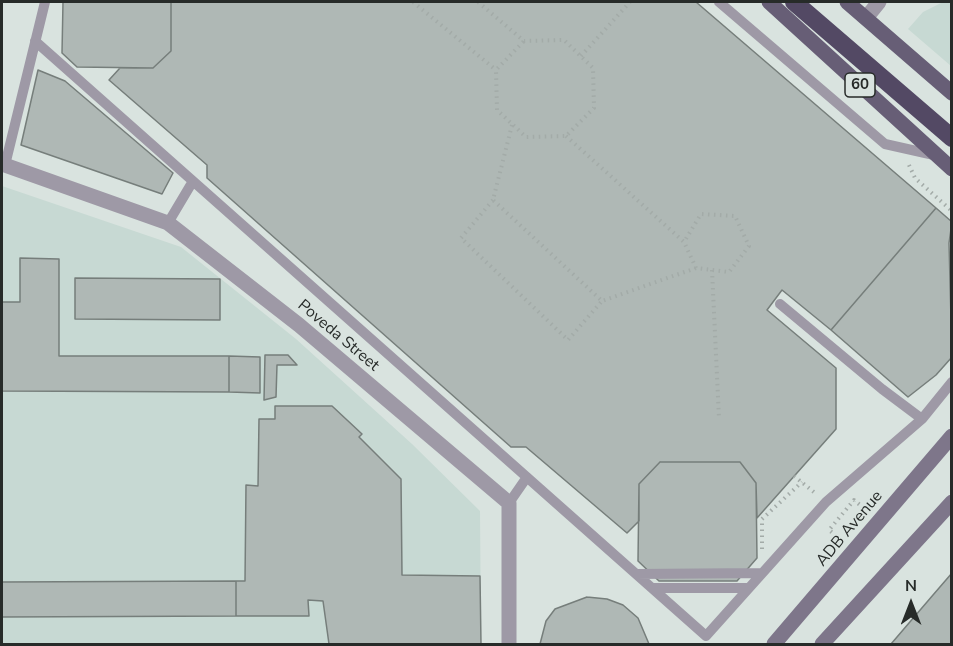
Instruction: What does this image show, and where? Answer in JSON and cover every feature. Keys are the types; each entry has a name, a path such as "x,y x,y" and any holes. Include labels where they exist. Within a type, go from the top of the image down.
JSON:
{"highway":[{"path":"794,2 951,138"}],"main road":[{"name":"60","path":"769,2 951,169"},
{"path":"847,2 951,93"}],"street":[{"path":"866,18 879,2"},
{"name":"Poveda Street","path":"3,165 168,223 300,325 509,503"},
{"name":"ADB Avenue","path":"774,645 950,441"},
{"path":"822,645 951,502"},
{"path":"509,503 509,645"}],"lane":[{"path":"3,165 45,2"},
{"path":"719,2 885,144 937,155"},
{"path":"35,41 706,636 746,588 826,502 922,419 951,382"},
{"path":"168,223 193,181"},
{"path":"780,304 882,389 922,419"},
{"path":"509,503 527,477"},
{"path":"636,574 760,573"},
{"path":"653,588 746,588"}],"path":[{"path":"413,2 496,70"},
{"path":"478,2 524,41 564,40 593,68 594,108 566,136"},
{"path":"581,56 630,2"},
{"path":"524,41 496,70 497,110 526,137 566,136 684,242 696,268"},
{"path":"513,124 493,200 461,238 568,340 602,301 696,268 729,272 748,246 735,216 701,214 684,242"},
{"path":"901,148 915,178 951,211"},
{"path":"493,200 602,301"},
{"path":"712,270 719,418"},
{"path":"762,557 762,519 802,482"},
{"path":"847,545 829,530 854,500 872,514"}],"shaded area":[{"path":"943,2 951,2 951,66 908,29 923,12"},
{"path":"2,186 181,247 296,339 412,444 480,511 481,644 2,643"}],"building":[{"path":"63,2 171,2 171,51 153,68 77,67 62,53"},
{"path":"171,2 696,2 936,208 831,330 782,290 767,310 836,368 836,429 757,518 756,483 740,462 660,462 639,484 639,521 627,533 526,447 511,447 207,178 207,165 109,80 120,68 153,68 171,51"},
{"path":"38,70 65,81 173,173 162,194 21,145"},
{"path":"936,208 952,222 949,243 952,357 936,375 908,397 831,330"},
{"path":"20,258 59,259 59,356 229,356 229,392 2,391 2,302 20,302"},
{"path":"75,278 220,279 220,320 75,319"},
{"path":"265,355 288,355 297,365 277,365 276,397 264,400"},
{"path":"229,356 260,357 260,393 229,392"},
{"path":"275,406 332,406 362,434 359,437 401,479 402,575 480,576 481,644 329,644 323,601 308,600 309,616 236,616 236,581 245,581 246,485 258,486 259,419 275,419"},
{"path":"660,462 740,462 756,483 757,558 737,581 659,581 638,561 639,484"},
{"path":"952,573 952,644 891,644 933,595"},
{"path":"236,581 236,616 2,617 2,582"},
{"path":"587,597 607,599 623,605 638,618 649,644 540,644 546,621 555,609"}]}
